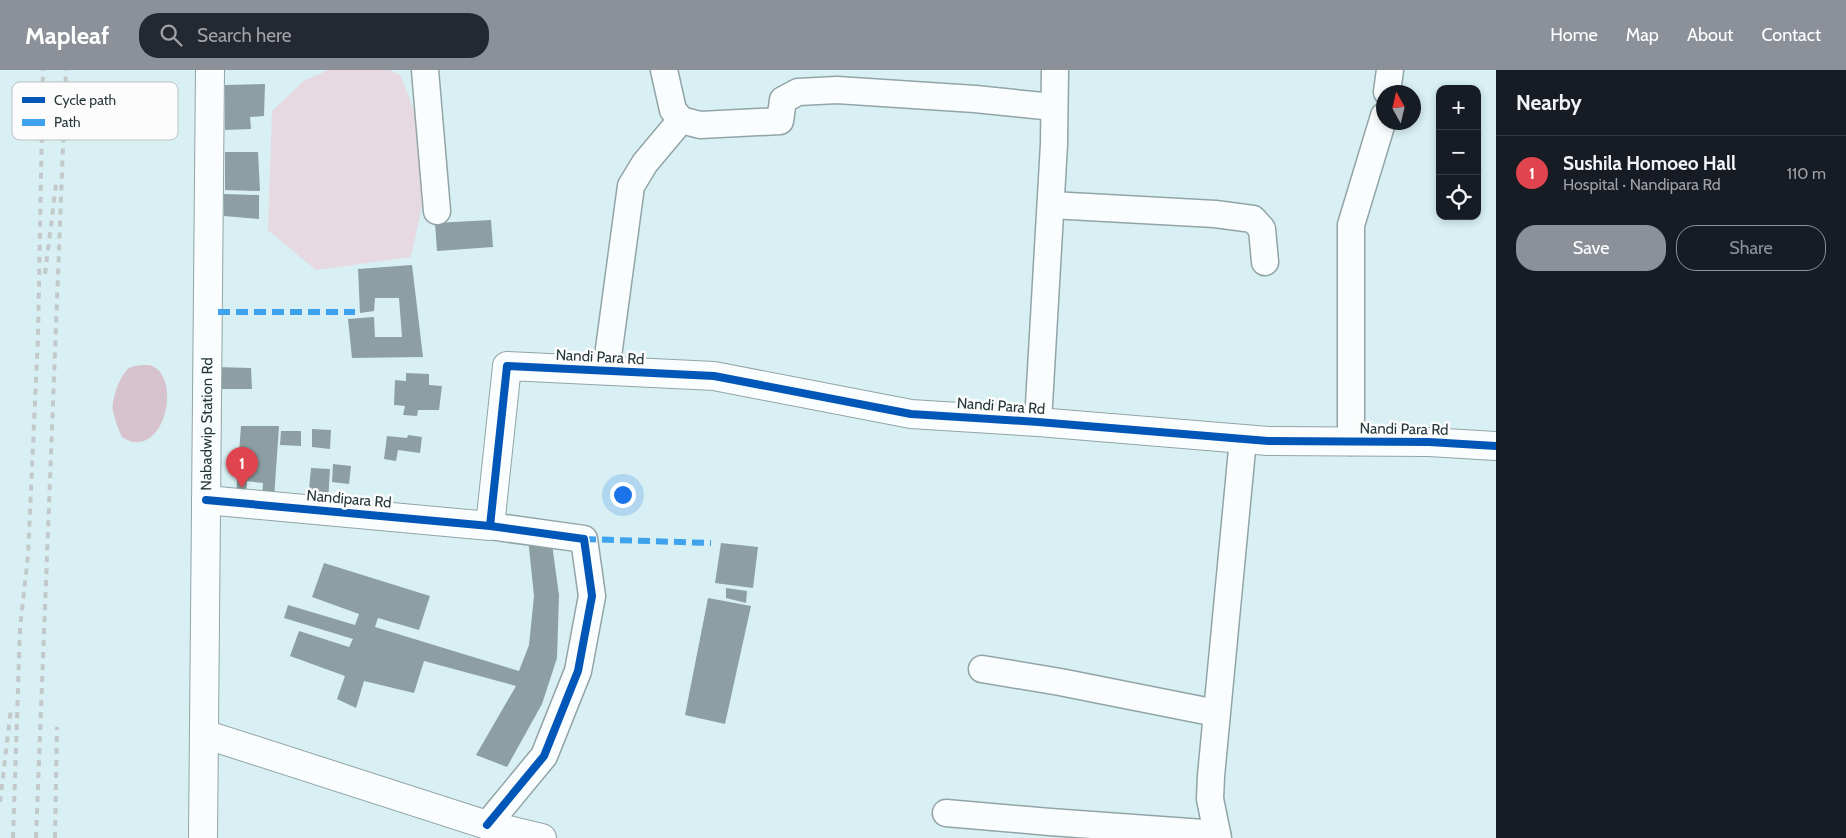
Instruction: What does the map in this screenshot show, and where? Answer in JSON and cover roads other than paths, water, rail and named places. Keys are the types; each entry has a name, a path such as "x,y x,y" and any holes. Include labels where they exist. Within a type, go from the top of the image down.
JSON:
{"street":[{"name":"Nabadwip Station Rd","path":"204,838 210,70"},
{"path":"425,70 437,211"},
{"path":"664,70 672,110 681,120 700,125 780,121 783,100 798,92 837,90 1053,107"},
{"path":"1038,422 1054,144 1055,70"},
{"path":"1388,85 1390,70"},
{"path":"606,371 631,186 645,163 681,120"},
{"path":"1351,442 1351,224 1380,130"},
{"path":"1051,205 1215,214 1253,219 1262,229 1265,262"},
{"name":"Nandi Para Rd","path":"490,526 507,366 714,376 911,414 1038,422 1268,441 1428,442 1496,446"},
{"path":"946,813 1217,836 1210,799 1216,713 1243,439"},
{"name":"Nandipara Rd","path":"206,500 490,526 584,539 592,596 578,671 544,756 487,825"},
{"path":"982,669 1060,682 1216,713"},
{"path":"204,734 487,825 542,838"}],"railway":[{"path":"43,70 43,82"},
{"path":"66,70 66,82"},
{"path":"13,838 20,628 28,555 38,337 42,140"},
{"path":"36,838 63,140"},
{"path":"45,274 56,184"},
{"path":"0,802 11,708"},
{"path":"55,838 57,727"}],"place":[{"name":"Sushila Homoeo Hall","path":"242,488"}]}
